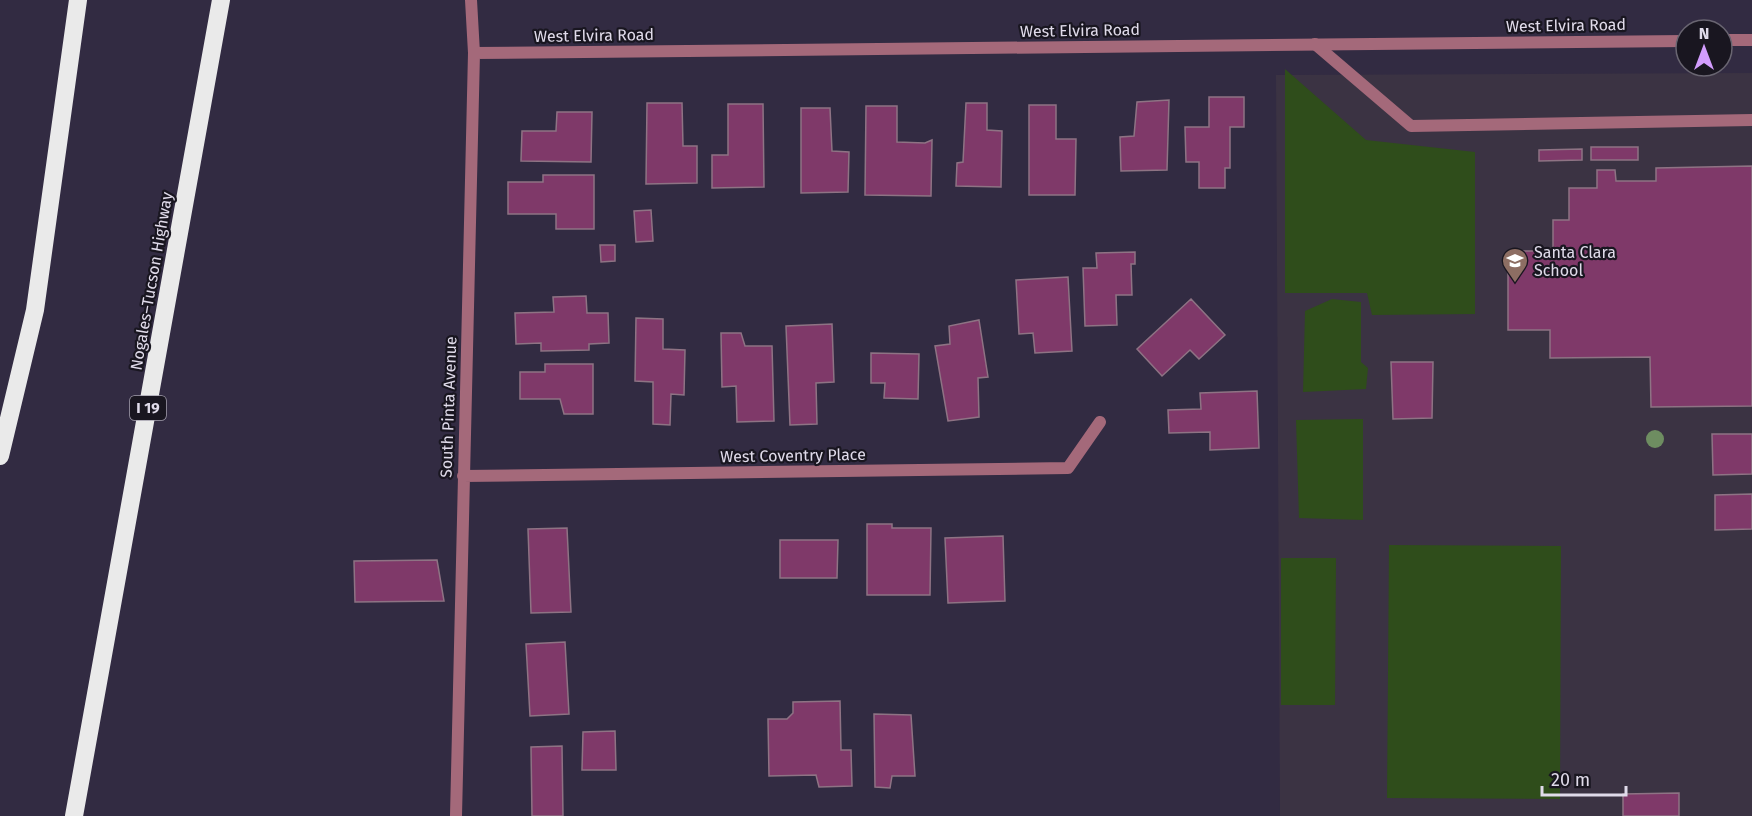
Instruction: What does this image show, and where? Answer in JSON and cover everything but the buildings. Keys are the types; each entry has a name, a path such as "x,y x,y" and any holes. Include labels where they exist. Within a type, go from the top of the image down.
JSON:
{"highway":[{"path":"0,456 34,310 78,0"},
{"name":"Nogales–Tucson Highway","path":"74,816 221,0"}],"street":[{"name":"South Pinta Avenue","path":"456,816 474,53 471,0"},
{"path":"1734,40 1752,40"},
{"name":"West Elvira Road","path":"474,53 1674,41"},
{"path":"1315,44 1411,126 1752,120"},
{"name":"West Coventry Place","path":"463,476 1068,468 1100,422"}],"shaded area":[{"name":"Santa Clara School","path":"1674,73 1674,78 1734,78 1734,73 1752,73 1752,816 1280,816 1276,75"}],"green space":[{"path":"1285,69 1366,140 1475,152 1475,314 1372,315 1367,293 1285,293"},
{"path":"1332,299 1361,302 1361,362 1368,368 1366,389 1303,392 1305,311"},
{"path":"1363,419 1363,520 1299,518 1296,420"},
{"path":"1389,545 1561,546 1560,799 1387,798"},
{"path":"1281,558 1336,558 1335,705 1281,705"}],"place":[{"name":"Santa Clara School","path":"1515,284"}]}
